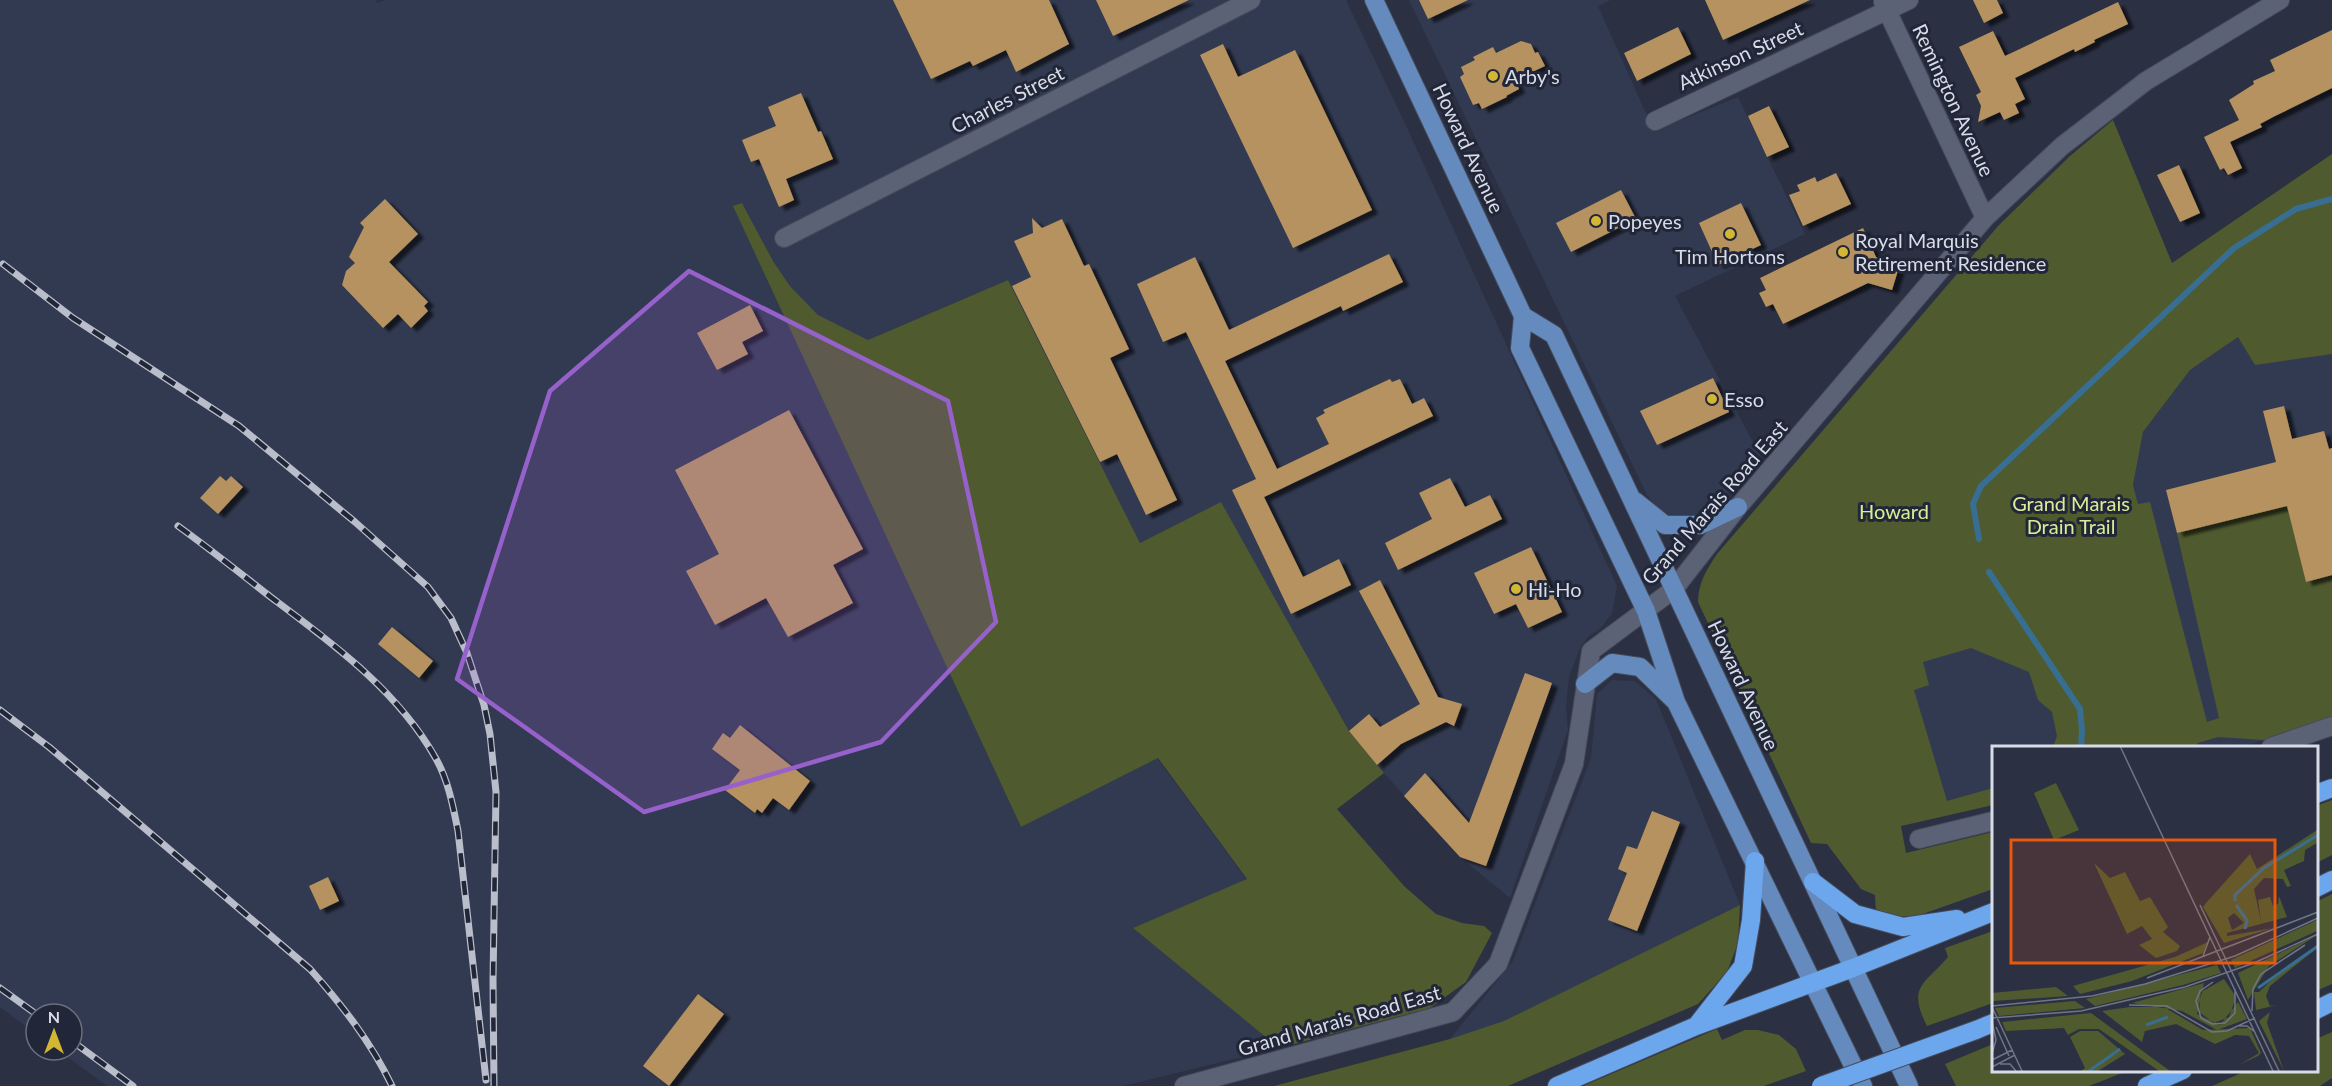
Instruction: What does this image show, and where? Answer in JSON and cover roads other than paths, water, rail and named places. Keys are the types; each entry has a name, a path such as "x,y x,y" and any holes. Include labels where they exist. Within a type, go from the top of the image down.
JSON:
{"highway":[{"path":"2317,794 2332,788"},
{"path":"1696,1026 1743,966 1751,920 1755,861"},
{"path":"2317,888 2332,880"},
{"path":"1813,882 1855,914 1903,927 1989,913"},
{"path":"1557,1086 1696,1026 1853,968 1989,913"},
{"path":"2317,1010 2332,1002"},
{"path":"1821,1086 1985,1026"},
{"path":"2147,1086 2181,1071"}],"main road":[{"name":"Howard Avenue","path":"1374,0 1523,316 1554,335 1909,1086"},
{"path":"1523,316 1520,348 1646,611 1677,702 1863,1086"},
{"path":"1632,498 1665,525 1700,525 1738,507"},
{"path":"1585,684 1612,663 1640,667 1677,702"}],"street":[{"name":"Charles Street","path":"784,238 1251,0"},
{"name":"Atkinson Street","path":"1655,120 1885,5 1910,0"},
{"name":"Grand Marais Road East","path":"1184,1086 1454,1012 1498,964 1574,764 1591,651 1674,589 1738,507 1985,218 2062,146 2146,81 2280,0"},
{"name":"Remington Avenue","path":"1885,5 1985,218"},
{"path":"2274,746 2332,726"},
{"path":"1919,839 1992,821"}],"waterway":[{"path":"1979,539 1973,504 1981,486 2234,248 2296,209 2332,199"},
{"path":"1989,572 2080,709 2081,746"}],"railway":[{"path":"3,264 73,318 239,426 355,522 428,587 451,618 467,653 484,705 490,734 496,792 494,1086"},
{"path":"178,526 318,633 383,689 420,733 440,765 447,783 458,831 486,1080"},
{"path":"0,710 49,747 310,969 355,1024 375,1054 392,1086"},
{"path":"0,988 24,1005"},
{"path":"84,1050 133,1086"}],"place":[{"name":"Arby's","path":"1493,76"},
{"name":"Popeyes","path":"1596,221"},
{"name":"Tim Hortons","path":"1730,234"},
{"name":"Royal Marquis Retirement Residence","path":"1843,252"},
{"name":"Esso","path":"1712,399"},
{"name":"Hi-Ho","path":"1516,589"}],"park label":[{"name":"Howard","path":"1894,511"},
{"name":"Grand Marais Drain Trail","path":"2071,514"}]}
